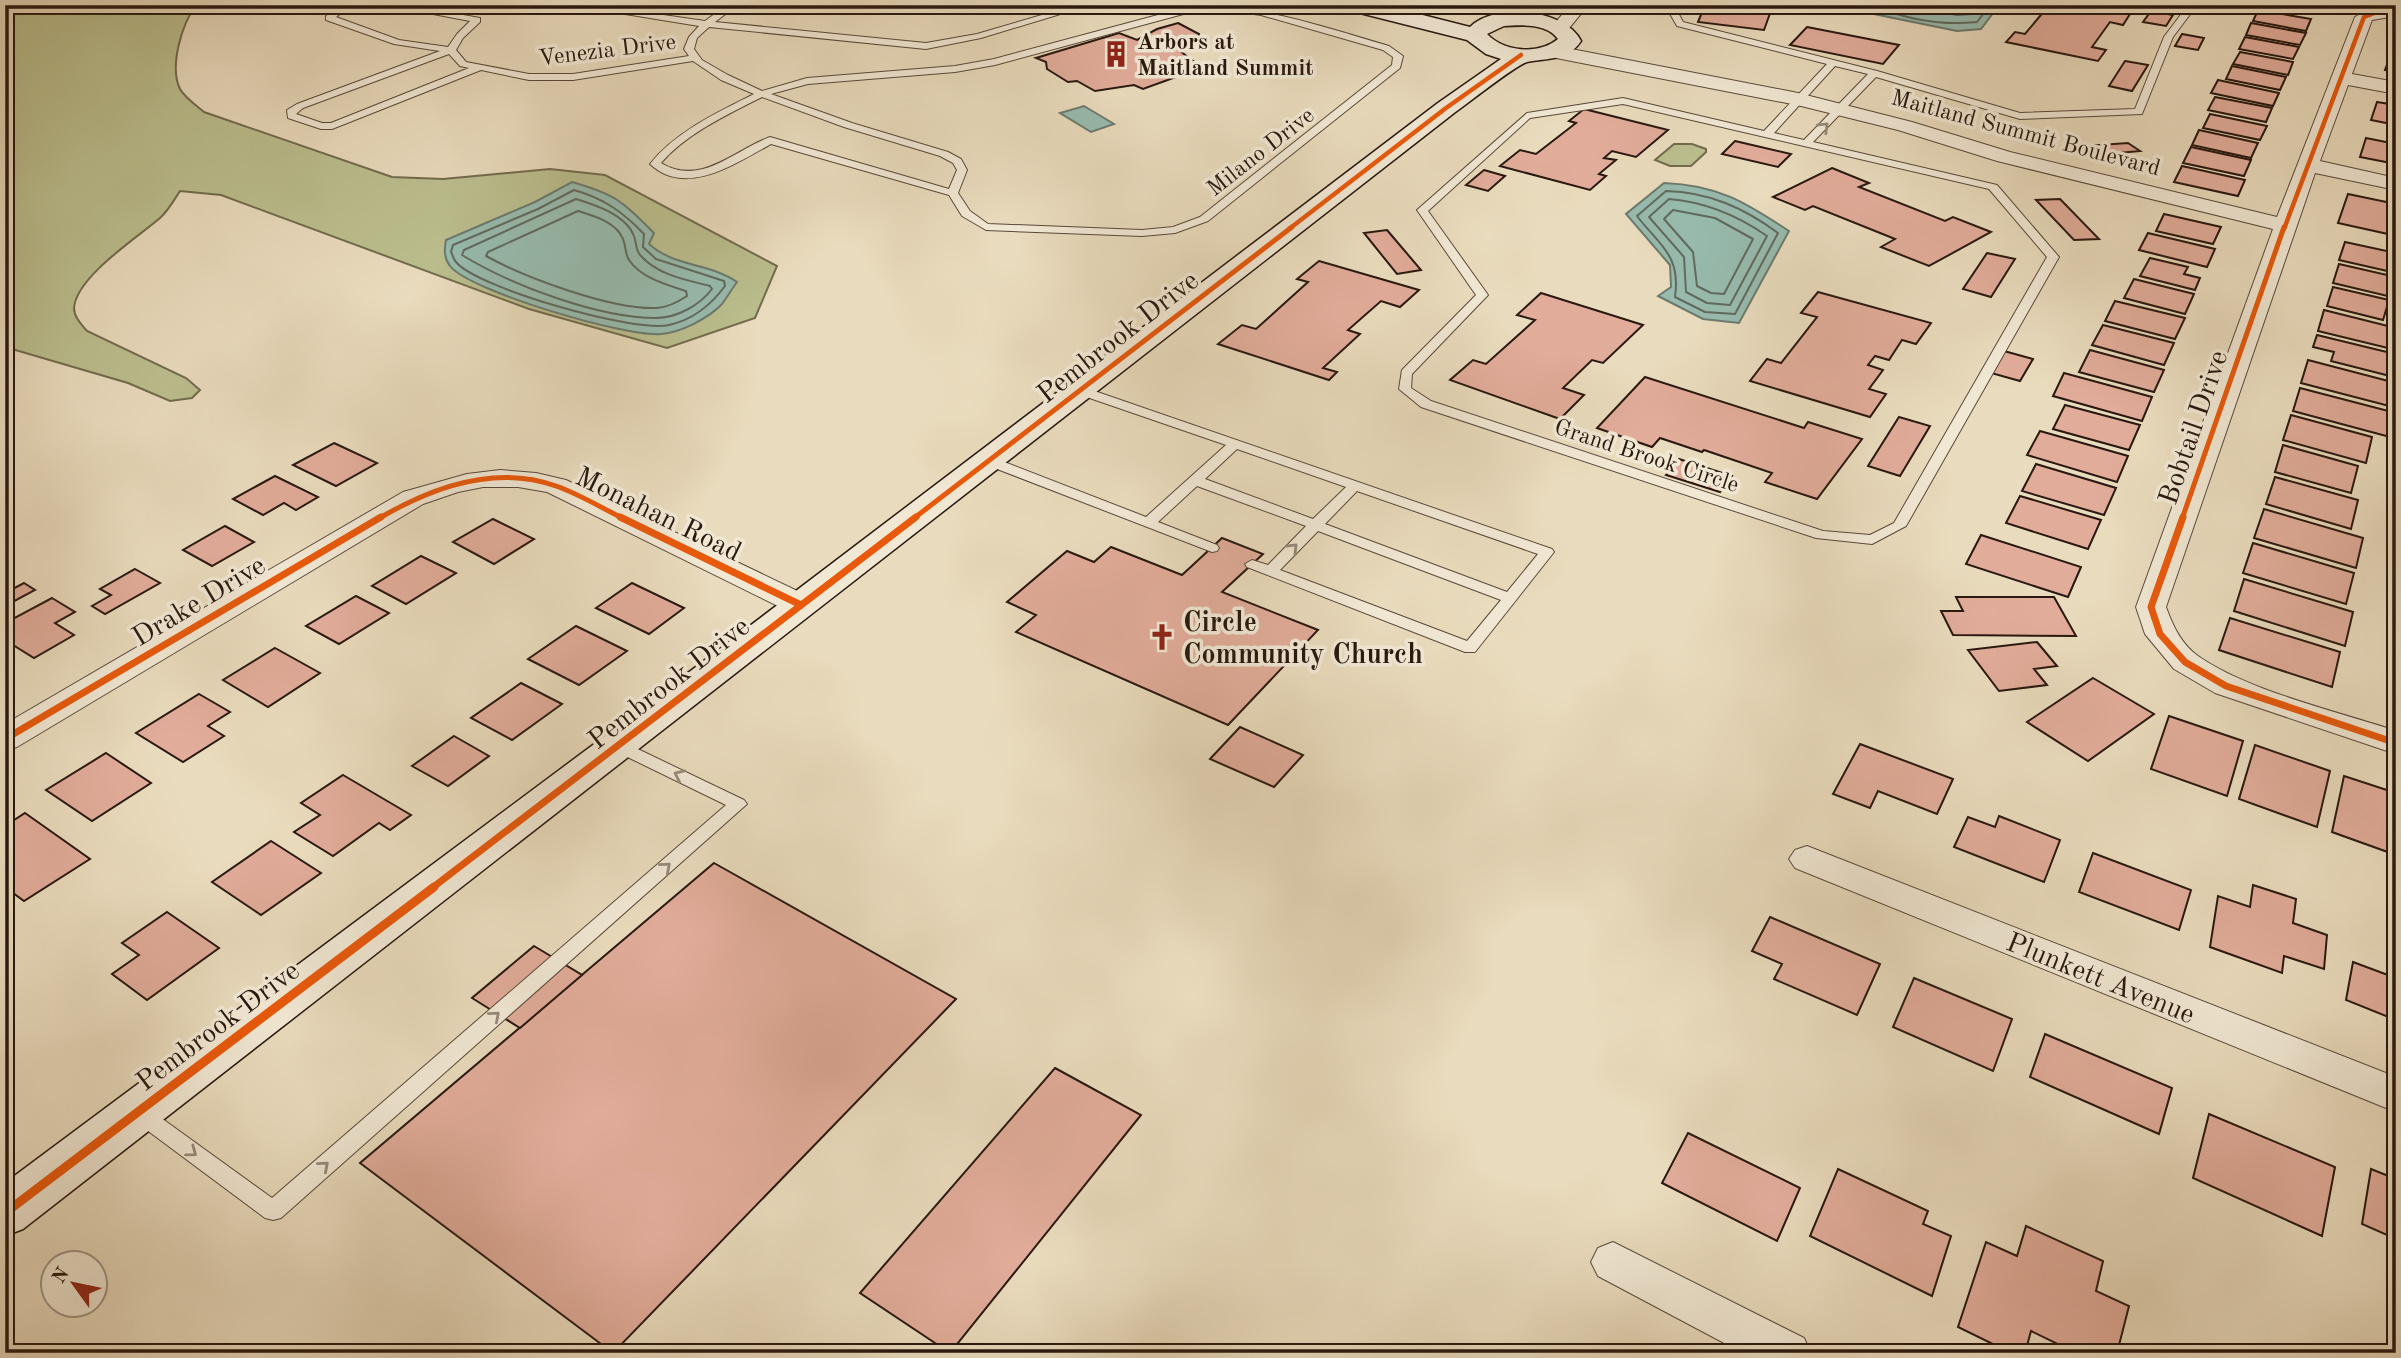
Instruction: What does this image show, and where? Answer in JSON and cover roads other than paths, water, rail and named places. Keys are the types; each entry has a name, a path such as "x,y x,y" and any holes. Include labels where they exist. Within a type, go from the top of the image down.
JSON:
{"street":[{"path":"1356,5 1482,33 1550,5"},
{"path":"1428,5 1482,33 1490,48 1521,55 1562,39 1579,5"},
{"name":"Bobtail Drive","path":"2396,11 2377,12 2364,17 2285,225 2151,607 2160,634 2185,662 2226,686 2396,743"},
{"path":"1516,19 1533,20 1562,39"},
{"name":"Pembrook Drive","path":"1446,108 1475,60 1482,33"},
{"name":"Maitland Summit Boulevard","path":"1562,39 1841,109 2004,157 2285,225"},
{"name":"Pembrook Drive","path":"5,1213 619,746 1446,108 1521,55"},
{"path":"2341,78 2396,88"},
{"path":"2309,165 2396,184"},
{"name":"Monahan Road","path":"413,498 450,484 488,477 525,478 556,486 801,605"},
{"name":"Drake Drive","path":"5,739 413,498"},
{"name":"Plunkett Avenue","path":"1807,859 2396,1095"},
{"path":"1613,1262 1788,1353"}],"lane":[{"name":"Venezia Drive","path":"347,5 329,18 397,42 451,50 463,64 529,78 573,77 692,58"},
{"path":"390,5 477,20 460,36 451,50 300,106 292,110 291,116 321,126 337,125 478,68"},
{"path":"574,5 707,24 926,46 978,36 1086,5"},
{"path":"733,5 707,24 691,41 689,49 692,58 712,72 797,109 944,154 957,161 962,170 953,193"},
{"name":"Milano Drive","path":"1221,6 1262,13 1386,48 1398,56 1397,66 1204,219 1175,230 1142,233 986,227 969,218 958,206 953,193 770,139 709,172 687,177 665,173 655,164 666,151 723,113 764,93 807,81 955,69 995,62 1186,10 1227,5"},
{"path":"1669,5 1681,24 1874,73 2020,116 2139,112 2169,37 2193,5"},
{"path":"1767,134 1832,64"},
{"path":"1806,144 1874,73"},
{"name":"Grand Brook Circle","path":"1623,101 1767,134 1993,187 2053,257 1899,526 1872,540 1821,535 1426,404 1405,388 1406,373 1482,295 1422,210 1527,116 1623,101"},
{"path":"1080,390 1547,552 1469,648 1252,564"},
{"path":"1147,524 1236,443"},
{"path":"989,461 1212,548"},
{"path":"1195,480 1510,598"},
{"path":"1270,571 1355,485"},
{"path":"137,1112 273,1211 738,804 619,746"}],"water":[{"path":"1860,5 1999,5 1981,29 1957,31 1869,13"},
{"path":"1084,106 1114,124 1091,132 1060,113"},
{"path":"572,182 609,195 626,206 654,233 649,244 659,251 737,282 722,304 685,328 661,334 643,333 585,321 516,300 486,288 450,266 445,254 446,240 535,202"},
{"path":"1664,183 1716,191 1789,231 1739,323 1703,319 1658,296 1671,287 1670,265 1626,214"}],"place":[{"name":"Arbors at Maitland Summit","path":"1116,54"},
{"name":"Circle Community Church","path":"1162,637"}]}
